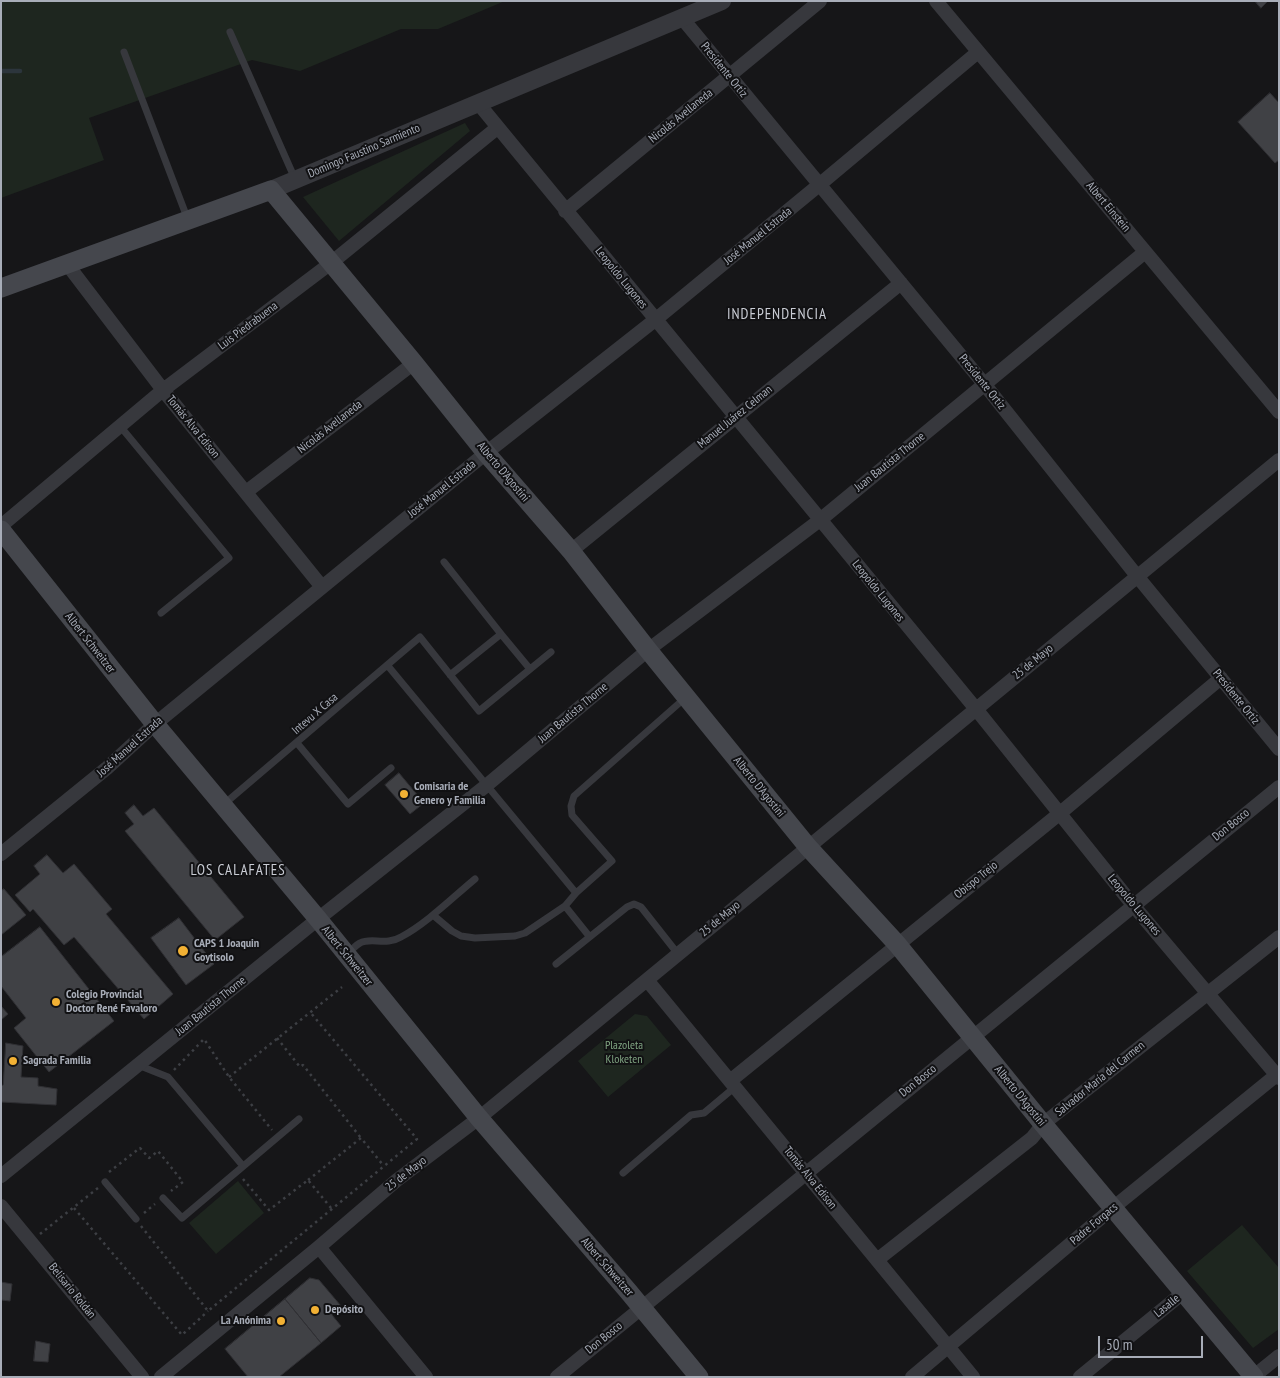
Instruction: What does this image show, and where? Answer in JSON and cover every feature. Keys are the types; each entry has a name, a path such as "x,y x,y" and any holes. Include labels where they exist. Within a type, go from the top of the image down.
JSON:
{"main road":[{"name":"Domingo Faustino Sarmiento","path":"1,288 271,190"},
{"name":"Alberto D'Agostini","path":"271,190 486,453 571,551 686,698 808,847 897,944 1043,1124 1254,1377"},
{"name":"Albert Schweitzer","path":"1,530 155,724 318,919 479,1118 699,1377"}],"street":[{"name":"Domingo Faustino Sarmiento","path":"271,190 722,1"},
{"name":"Nicolás Avellaneda","path":"566,211 820,1"},
{"name":"Albert Einstein","path":"936,1 1279,412"},
{"name":"Presidente Ortiz","path":"682,18 985,385 1279,749"},
{"name":"José Manuel Estrada","path":"1,854 107,768 155,724 486,453 655,320 978,52"},
{"name":"Leopoldo Lugones","path":"478,103 976,709 1133,905 1278,1076"},
{"name":"Luis Piedrabuena","path":"1,526 163,390 332,263 497,128"},
{"name":"Juan Bautista Thorne","path":"1,1176 318,919 487,785 648,650 820,520 1145,252"},
{"name":"Tomás Alva Edison","path":"67,264 163,390 322,588"},
{"name":"Manuel Juárez Celman","path":"571,551 901,284"},
{"name":"Nicolás Avellaneda","path":"246,492 414,363"},
{"name":"25 de Mayo","path":"161,1377 397,1180 479,1118 1279,460"},
{"name":"Obispo Trejo","path":"733,1084 897,944 1059,814 1221,678"},
{"name":"Don Bosco","path":"557,1377 1279,786"},
{"name":"Salvador María del Carmen","path":"877,1260 1032,1138 1043,1124 1279,937"},
{"name":"Tomás Alva Edison","path":"647,980 973,1377"},
{"name":"Padre Forgacs","path":"912,1377 1114,1207 1278,1076"},
{"name":"Belisario Roldán","path":"1,1206 142,1377"},
{"path":"319,1247 426,1377"},
{"name":"Lasalle","path":"1080,1377 1184,1292"},
{"path":"1254,1377 1279,1356"}],"lane":[{"path":"230,32 295,180"},
{"path":"124,52 188,220"},
{"path":"120,426 229,558 161,613"},
{"path":"444,562 530,669"},
{"path":"501,634 450,675 479,711 551,652"},
{"name":"Intevu X Casa","path":"223,806 420,638 450,675"},
{"path":"388,666 576,893"},
{"path":"433,915 452,931 462,936 475,938 515,936 526,933 565,906 576,893 612,860 572,815 570,806 574,796 686,698"},
{"path":"297,743 348,804 391,768"},
{"path":"346,955 361,942 390,942 402,937 433,915 475,879"},
{"path":"556,964 589,936 627,907 634,904 640,907 678,954"},
{"path":"565,906 589,936"},
{"path":"138,1065 168,1077 243,1166"},
{"path":"623,1172 691,1115 704,1113 733,1084"},
{"path":"163,1198 182,1218 299,1119"},
{"path":"105,1182 136,1219"}],"path":[{"path":"229,1077 342,987"},
{"path":"74,1208 182,1334 208,1310 417,1138 310,1012"},
{"path":"277,1038 300,1067 303,1065 383,1165"},
{"path":"168,1077 204,1039 229,1077 278,1136"},
{"path":"237,1171 269,1210 361,1138"},
{"path":"308,1180 331,1208"},
{"path":"136,1219 208,1310"}],"green space":[{"path":"1,1 505,1 438,29 401,29 300,71 252,60 89,118 104,160 1,198"},
{"path":"465,123 470,131 339,241 303,197"},
{"name":"Plazoleta Kloketen","path":"635,1014 647,1016 671,1045 608,1097 578,1061"},
{"path":"238,1181 264,1213 216,1254 189,1223"},
{"path":"1242,1225 1279,1268 1279,1329 1253,1348 1187,1271"}],"building":[{"path":"1255,1 1268,1 1261,8"},
{"path":"1270,93 1279,103 1279,160 1275,163 1238,122"},
{"name":"Comisaria de Genero y Familia","path":"399,773 424,803 410,814 385,785"},
{"path":"134,805 143,816 154,808 244,917 215,940 125,831 134,824 125,813"},
{"path":"47,855 63,873 74,864 112,909 106,914 173,994 144,1019 74,937 64,945 33,909 30,912 15,895 40,874 34,866"},
{"path":"4,889 26,915 1,935 1,891"},
{"name":"CAPS 1 Joaquin Goytisolo","path":"179,918 214,964 186,985 151,938"},
{"name":"Colegio Provincial Doctor René Favaloro","path":"40,927 114,1021 49,1072 14,1028 26,1018 1,986 1,957"},
{"path":"1,1006 8,1014 1,1020"},
{"name":"Sagrada Familia","path":"6,1043 23,1046 21,1077 38,1078 38,1086 57,1089 56,1105 1,1102"},
{"name":"Depósito","path":"310,1278 319,1280 341,1306 332,1315 341,1326 321,1343 285,1299"},
{"path":"1,1282 12,1284 10,1301 1,1300"},
{"name":"La Anónima","path":"285,1299 321,1343 279,1377 248,1377 225,1349"},
{"path":"36,1341 50,1344 48,1362 34,1361"}],"waterway":[{"path":"1,71 20,71"}],"place":[{"name":"Comisaria de Genero y Familia","path":"404,794"},
{"name":"CAPS 1 Joaquin Goytisolo","path":"183,951"},
{"name":"Colegio Provincial Doctor René Favaloro","path":"56,1002"},
{"name":"Sagrada Familia","path":"13,1061"},
{"name":"Depósito","path":"315,1310"},
{"name":"La Anónima","path":"281,1321"}],"district":[{"name":"INDEPENDENCIA","path":"777,315"},
{"name":"LOS CALAFATES","path":"238,871"}]}
